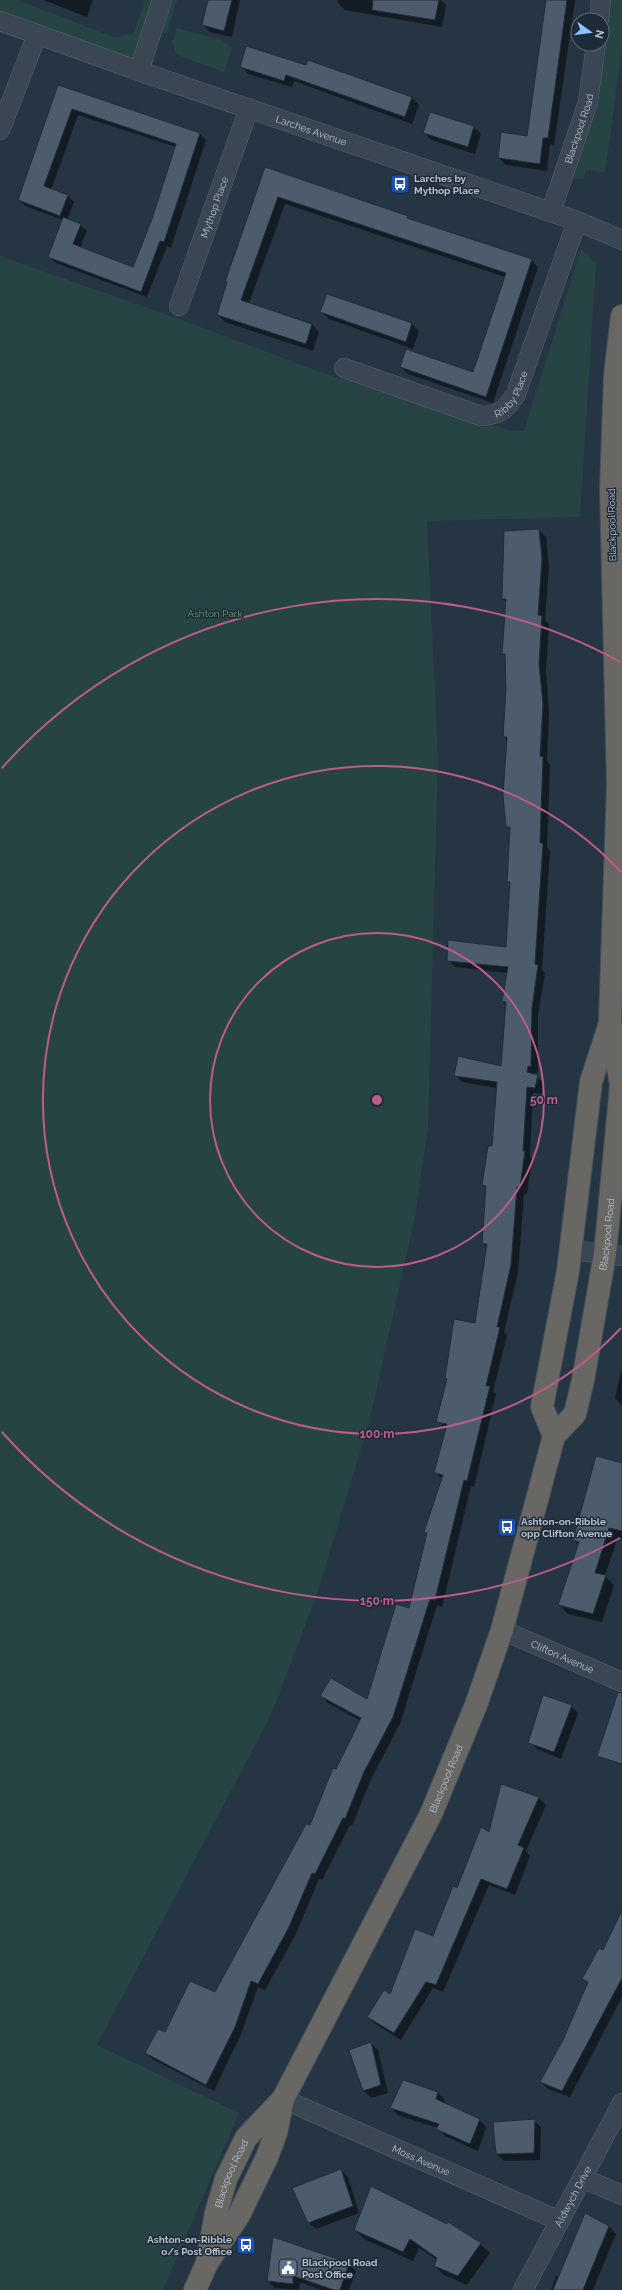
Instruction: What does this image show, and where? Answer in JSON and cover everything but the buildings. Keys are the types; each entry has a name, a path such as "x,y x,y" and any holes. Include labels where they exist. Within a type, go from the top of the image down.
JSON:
{"highway":[{"name":"Blackpool Road","path":"195,2290 207,2263 216,2213 226,2179 246,2138 283,2099 430,1814 476,1705 502,1630 554,1436 575,1414 613,1255 621,1085 610,1022 618,785 611,459 615,376 622,316"},
{"name":"Blackpool Road","path":"554,1436 542,1407 554,1354 570,1250 591,1082 610,1022"}],"street":[{"path":"139,71 162,0"},
{"path":"600,12 601,0"},
{"name":"Larches Avenue","path":"0,21 139,71 577,220 622,240"},
{"path":"0,130 37,35"},
{"name":"Blackpool Road","path":"551,212 588,102 595,52"},
{"name":"Mythop Place","path":"179,306 249,108"},
{"name":"Ribby Place","path":"344,368 481,416 496,416 507,407 516,394 577,220"},
{"path":"570,1250 613,1255"},
{"name":"Clifton Avenue","path":"502,1630 622,1682"},
{"name":"Moss Avenue","path":"283,2099 560,2221"},
{"name":"Aldwych Drive","path":"523,2290 622,2103"},
{"path":"582,2178 622,2195"}],"green space":[{"path":"0,0 17,0 114,37 133,34 145,0 162,0 139,71 0,19"},
{"path":"171,0 177,0 167,33 161,32"},
{"path":"609,0 622,0 622,48 605,173 586,170 584,179 573,179 590,124 601,52 610,52 610,12 607,12"},
{"path":"177,28 222,40 232,48 224,72 177,55 172,43"},
{"name":"Ashton Park","path":"581,249 596,264 580,517 427,521 438,759 428,1129 415,1216 369,1423 317,1594 271,1715 97,2045 239,2113 163,2290 0,2290 0,256 179,319 326,374 509,430 524,431"}],"place":[{"name":"Larches by Mythop Place","path":"400,184"},
{"name":"Ashton-on-Ribble opp Clifton Avenue","path":"507,1527"},
{"name":"Ashton-on-Ribble o/s Post Office","path":"246,2245"},
{"name":"Blackpool Road Post Office","path":"288,2268"}]}
